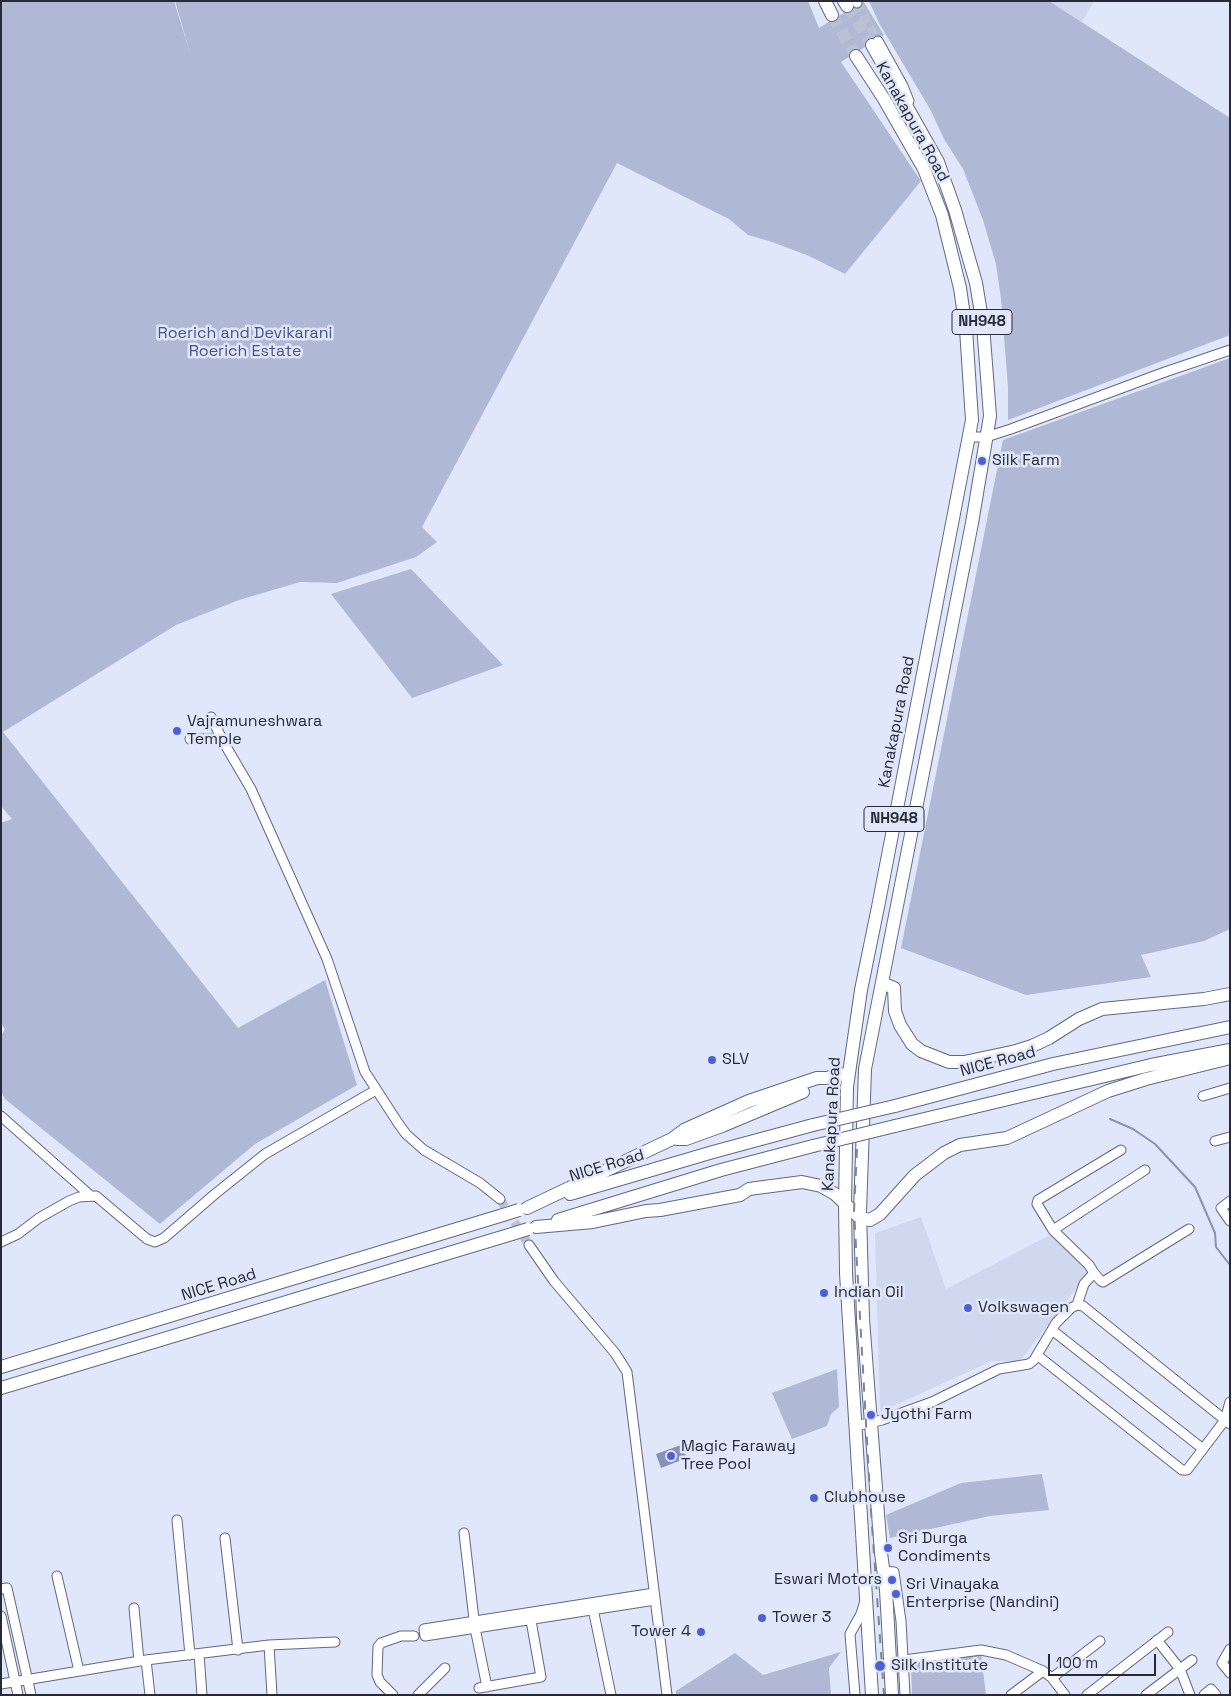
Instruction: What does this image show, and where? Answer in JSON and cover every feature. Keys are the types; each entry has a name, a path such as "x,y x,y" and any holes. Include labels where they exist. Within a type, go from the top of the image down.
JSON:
{"highway":[{"path":"825,1 832,15"},
{"name":"Kanakapura Road","path":"875,43 938,162 949,191 976,283 983,325 990,416 972,523 865,1069 860,1218 863,1319 884,1571 892,1695"},
{"name":"Kanakapura Road","path":"856,56 884,99 924,170 942,215 960,288 966,329 972,420 861,990 849,1073 845,1205 846,1273 872,1695"},
{"path":"881,893 899,895"},
{"path":"882,983 894,988 895,1011 900,1025 912,1044 933,1057 949,1062 964,1062 1032,1046 1049,1038 1079,1019 1102,1009 1204,1000 1230,994"},
{"name":"NICE Road","path":"1,1367 704,1154 1054,1064 1230,1027"},
{"path":"1,1388 721,1170 813,1146 1123,1072 1230,1050"},
{"path":"532,1228 593,1222 740,1195 749,1189 802,1182 815,1184 835,1194 860,1218 870,1220 880,1214 915,1176 936,1158 960,1145 1007,1138 1108,1091 1146,1079 1230,1058"},
{"path":"523,1209 672,1139 684,1130 749,1101 817,1078 849,1073"}],"street":[{"path":"969,437 986,437 1017,427 1230,350"},
{"path":"211,717 251,789 327,958 365,1072 406,1134 412,1140 424,1150 480,1183 500,1199"},
{"path":"190,739 217,739 224,743"},
{"path":"1202,1096 1230,1088"},
{"path":"1,1242 18,1234 39,1218 69,1201 79,1197 96,1196 147,1239 155,1242 164,1238 220,1189 265,1154 376,1090"},
{"path":"1,1116 91,1196"},
{"path":"1215,1141 1230,1137"},
{"path":"1121,1150 1038,1200 1037,1204 1053,1230 1083,1258 1103,1282 1189,1230"},
{"path":"1053,1230 1145,1170"},
{"path":"1230,1201 1220,1208 1230,1221"},
{"path":"529,1245 554,1281 615,1353 627,1372 667,1695"},
{"path":"1077,1305 1084,1284 1094,1273"},
{"path":"855,1426 898,1415 932,1402 999,1369 1028,1364 1037,1355 1052,1330 1071,1308 1077,1305 1083,1306 1227,1422"},
{"path":"1052,1330 1203,1449"},
{"path":"1037,1355 1182,1470 1187,1470 1227,1422 1230,1402"},
{"path":"177,1520 202,1695"},
{"path":"464,1533 483,1687 541,1677 530,1616"},
{"path":"225,1538 238,1650"},
{"name":"Kanakapura Road","path":"884,1571 894,1572 904,1660 905,1695"},
{"path":"57,1576 79,1671"},
{"path":"1,1589 7,1588 31,1695"},
{"path":"475,1625 424,1629 425,1636 475,1625 654,1596"},
{"name":"Kanakapura Road","path":"855,1695 850,1634 861,1614 865,1599"},
{"path":"592,1606 610,1695"},
{"path":"134,1608 142,1661 150,1695"},
{"path":"1,1616 18,1695"},
{"path":"1087,1695 1168,1632"},
{"path":"393,1695 380,1682 377,1675 378,1647 381,1643 401,1636 414,1636"},
{"path":"1157,1640 1180,1669 1190,1695"},
{"path":"1052,1678 1100,1641"},
{"path":"1,1684 195,1654 269,1645 335,1642"},
{"path":"269,1645 272,1695"},
{"path":"904,1660 981,1650 1006,1655 1043,1671 1052,1678 1061,1693"},
{"path":"1230,1650 1222,1663 1230,1673"},
{"path":"1146,1695 1192,1660"},
{"path":"418,1695 445,1668"},
{"path":"1011,1695 1043,1671"},
{"path":"1204,1695 1210,1689 1216,1695"}],"shaded area":[{"path":"1049,1 1094,1 1082,22"},
{"name":"Volkswagen","path":"921,1217 946,1289 1052,1234 1091,1270 1019,1362 992,1361 880,1412 875,1233"},
{"name":"Magic Faraway Tree Pool","path":"681,1445 687,1458 661,1468 656,1454"}],"green space":[{"name":"Roerich and Devikarani Roerich Estate","path":"1,1 174,1 191,56 175,1 808,1 819,28 863,1 884,35 841,62 921,181 845,274 809,256 748,235 729,219 617,163 422,527 437,542 416,557 337,583 300,582 239,600 176,625 3,732 238,1028 325,980 357,1085 255,1144 160,1224 5,1099 1,1091 1,1036 5,1029 1,1023 1,823 12,819 1,806"},
{"path":"869,1 1049,1 1230,118 1230,335 1008,420 1008,387 1001,299 996,264 983,220 963,169 944,139 930,109 879,23"},
{"path":"1230,358 1230,929 1204,941 1141,955 1151,977 1026,995 901,948 1003,440"},
{"path":"411,569 503,665 412,698 331,594"},
{"path":"837,1369 839,1407 831,1414 827,1426 792,1439 772,1393"},
{"path":"1042,1474 1049,1510 990,1516 890,1538 886,1515 961,1483"},
{"path":"841,1652 829,1668 831,1695 676,1695 676,1691 735,1653 763,1675"},
{"path":"981,1654 986,1695 912,1695 911,1664"}],"waterway":[{"path":"1110,1119 1133,1129 1155,1144 1195,1187 1215,1233 1216,1247 1230,1265"}],"tunnel":[{"path":"857,3 878,41"},
{"path":"847,6 872,45"},
{"path":"832,15 856,56"},
{"path":"500,1199 529,1245"}],"railway":[{"path":"857,1149 854,1211 871,1511 884,1695"}],"place":[{"name":"Silk Farm","path":"982,461"},
{"name":"Vajramuneshwara Temple","path":"177,731"},
{"name":"SLV","path":"712,1060"},
{"name":"Indian Oil","path":"824,1293"},
{"name":"Volkswagen","path":"968,1308"},
{"name":"Jyothi Farm","path":"871,1415"},
{"name":"Magic Faraway Tree Pool","path":"671,1456"},
{"name":"Clubhouse","path":"814,1498"},
{"name":"Sri Durga Condiments","path":"888,1548"},
{"name":"Eswari Motors","path":"892,1580"},
{"name":"Sri Vinayaka Enterprise (Nandini)","path":"896,1594"},
{"name":"Tower 3","path":"762,1618"},
{"name":"Tower 4","path":"701,1632"},
{"name":"Silk Institute","path":"880,1666"}]}
